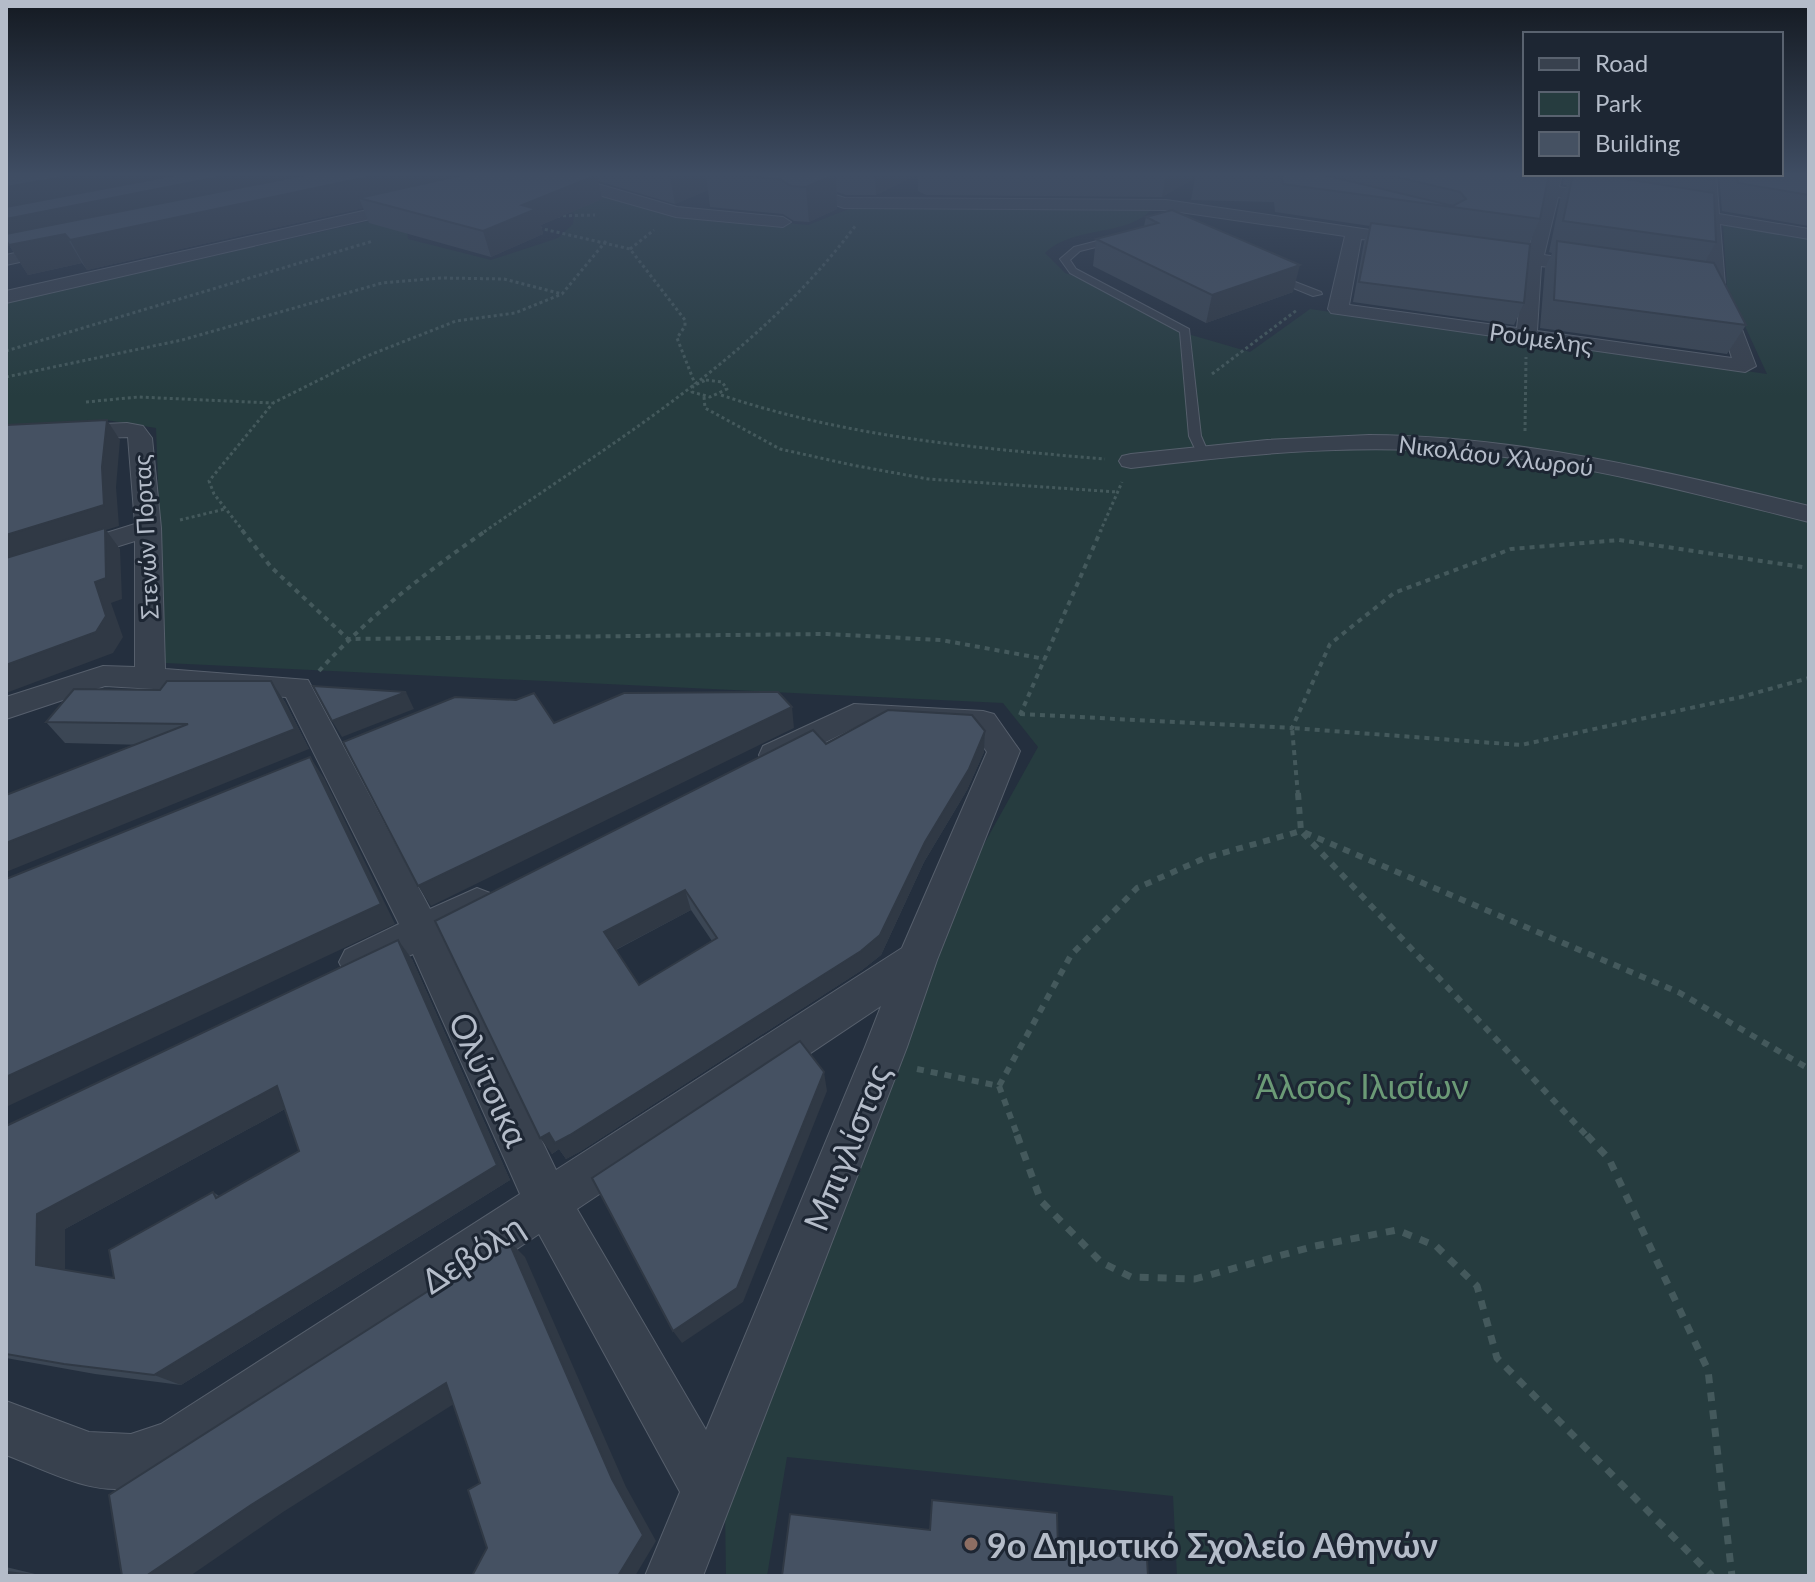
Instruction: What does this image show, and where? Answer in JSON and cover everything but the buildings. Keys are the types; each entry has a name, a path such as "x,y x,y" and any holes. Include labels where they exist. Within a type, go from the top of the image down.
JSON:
{"street":[{"path":"6,260 48,248"},
{"path":"67,248 78,281"},
{"path":"6,297 224,248"},
{"name":"Ρούμελης","path":"1351,248 1338,309 1745,366 1706,284 1709,248"},
{"path":"1514,248 1536,255"},
{"path":"1526,336 1538,248"},
{"path":"1462,249 1536,255 1611,268"},
{"name":"Στενών Πόρτας","path":"6,435 81,430 135,431 140,438 157,526 150,678"},
{"name":"Νικολάου Χλωρού","path":"1131,461 1316,442 1406,442 1525,454 1664,480 1809,514"},
{"path":"6,573 157,526"},
{"path":"6,708 103,676 284,688"},
{"name":"Ολύτσικα","path":"284,688 334,756 422,932 548,1204 709,1489"},
{"path":"743,771 854,715 1002,729"},
{"name":"Μπιγλίστας","path":"674,1576 880,1062 1002,729"},
{"path":"321,980 506,890"},
{"name":"Δεβόλη","path":"6,1428 89,1459 131,1461 175,1446 917,960"}],"lane":[{"path":"1082,248 1065,259 1073,271 1185,331 1195,436 1202,452"},
{"path":"1260,270 1317,294"}],"path":[{"path":"6,351 349,248"},
{"path":"600,248 562,294 515,313 456,321 367,356 273,403 209,481 214,494 271,567 348,639 827,634 941,640 1045,659"},
{"path":"626,248 685,320 685,326 677,338 678,346 687,355 695,384 692,392 704,397 721,395 812,424 951,446 1131,461 1045,659 1002,729"},
{"path":"284,688 348,639 415,580 753,340 817,277 839,248"},
{"path":"6,377 182,340 382,283 442,278 504,279 562,294"},
{"path":"1191,390 1317,294"},
{"path":"1525,454 1526,336"},
{"path":"695,384 706,380 722,382 727,387 721,395"},
{"path":"73,404 138,397 273,403"},
{"path":"704,397 705,408 780,449 928,479 1117,492"},
{"path":"157,526 225,509"},
{"path":"1732,1576 1708,1370 1609,1159 1301,831 1292,728 1330,644 1394,593 1511,549 1619,540 1809,568"},
{"path":"1002,729 1292,728 1521,745 1741,697 1809,678"},
{"path":"1712,1576 1497,1358 1477,1286 1436,1246 1397,1230 1315,1246 1195,1279 1131,1277 1101,1262 1041,1201 999,1086 1071,955 1137,888 1205,858 1301,831 1680,993 1809,1069"},
{"path":"880,1062 999,1086"}],"green space":[{"name":"Άλσος Ιλισίων","path":"250,248 443,248 491,260 528,248 1052,248 1045,253 1065,273 1097,284 1174,330 1250,352 1310,309 1767,374 1727,287 1724,248 1809,248 1809,1576 1177,1576 1173,1496 787,1457 767,1576 726,1576 725,1510 928,945 1038,747 1003,703 165,663 156,428 106,420 6,428 6,303"}],"place":[{"name":"9ο Δημοτικό Σχολείο Αθηνών","path":"971,1544"}]}
